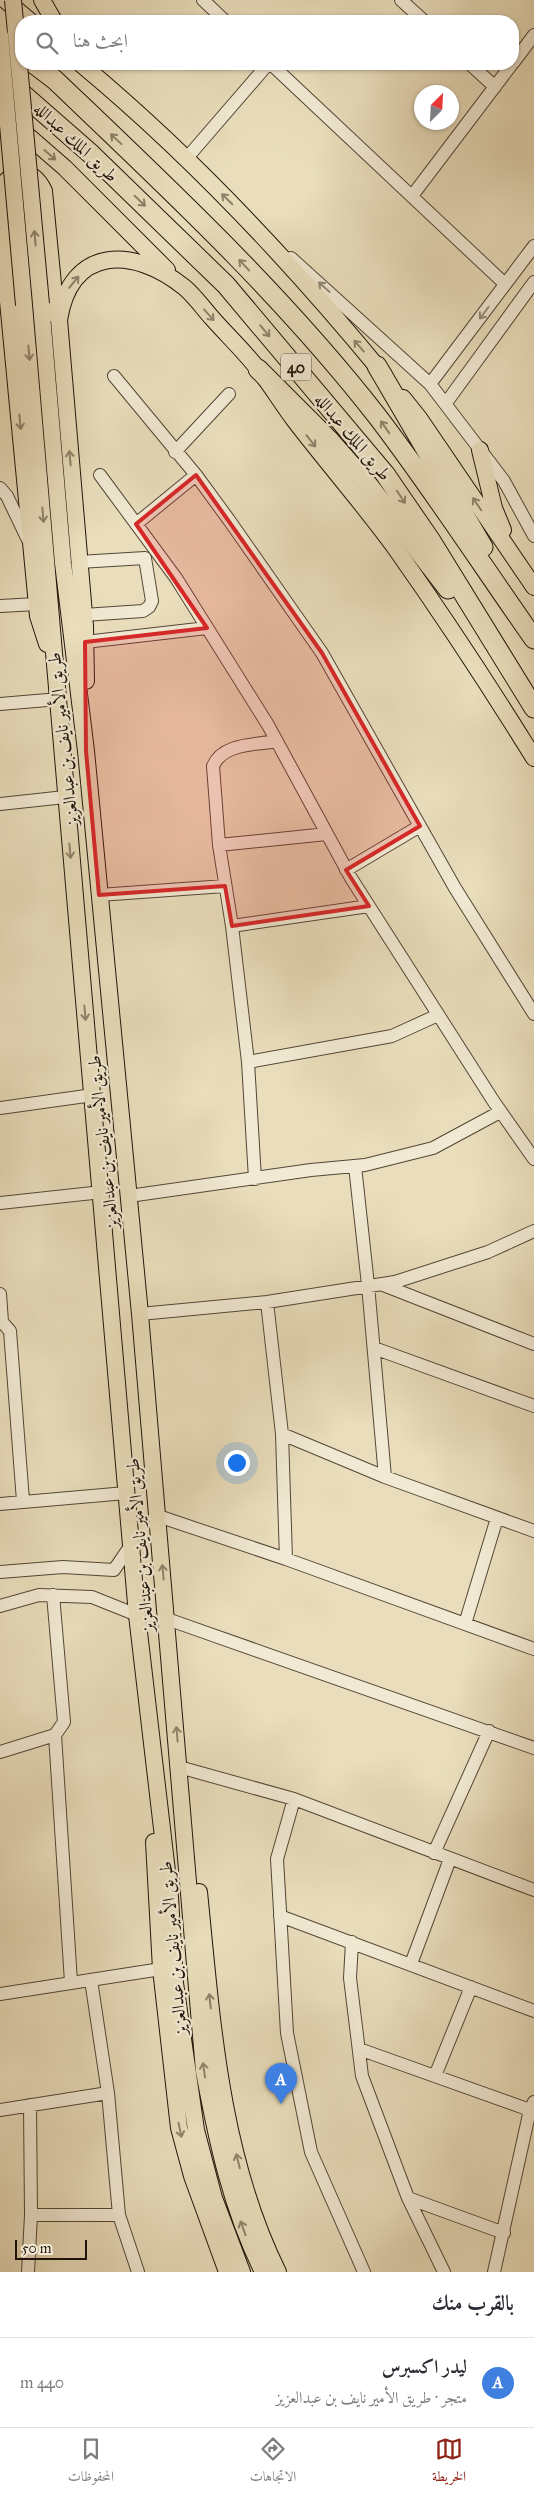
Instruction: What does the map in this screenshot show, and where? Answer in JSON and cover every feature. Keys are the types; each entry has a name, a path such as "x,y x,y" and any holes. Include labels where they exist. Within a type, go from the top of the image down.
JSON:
{"highway":[{"path":"0,36 15,48"},
{"name":"طريق الملك عبدالله","path":"42,70 55,80 204,222 305,330 377,416 534,639"},
{"name":"طريق الملك عبدالله","path":"0,75 91,154 226,285 385,474 430,541 534,708"},
{"path":"377,366 534,635"},
{"path":"258,369 330,440 365,481 514,676 534,713"}],"main road":[{"path":"5,0 23,15"},
{"name":"طريق الأمير نايف بن عبدالعزيز","path":"13,0 15,22"},
{"path":"42,0 51,15"},
{"name":"طريق الأمير نايف بن عبدالعزيز","path":"0,36 59,699 65,797 102,1192 106,1275 137,1615 170,1897 175,1983 196,2130 217,2207 242,2272"},
{"name":"طريق الأمير نايف بن عبدالعزيز","path":"19,70 64,572 86,751 140,1314 167,1619 196,1996 204,2071 215,2131 231,2196 246,2237 263,2272"},
{"path":"88,70 108,86 248,218 377,366 419,418 534,587"},
{"path":"94,70 108,86"},
{"path":"0,112 65,168 185,287 258,369 295,421 395,548 476,665 534,758"},
{"path":"3,235 3,184 14,174 27,173 41,183 44,191 59,337 84,615 86,751"},
{"path":"0,217 38,616 57,679"},
{"path":"59,337 62,304 67,291 86,270 100,262 114,259 134,260 153,267 185,287"},
{"path":"480,450 494,508 517,562"},
{"path":"179,1767 195,1854 212,2023 230,2130 247,2200 278,2272"},
{"path":"154,1768 154,1868 160,1969 179,2128 195,2185 227,2272"}],"street":[{"path":"203,0 219,15"},
{"path":"401,0 417,15"},
{"path":"519,54 534,35"},
{"path":"186,159 264,70"},
{"path":"276,70 505,284"},
{"path":"477,70 495,87"},
{"path":"412,196 507,70"},
{"path":"248,218 430,384 504,481 534,536"},
{"path":"430,384 534,246"},
{"path":"446,404 534,282"},
{"path":"114,376 175,452 196,475 322,654 455,888 534,1014"},
{"path":"175,452 229,394"},
{"path":"100,475 176,578 277,741 346,870 500,1112 534,1159"},
{"path":"136,524 196,475"},
{"path":"0,488 8,496 32,549"},
{"path":"79,562 145,558 152,601 149,607 143,611 84,615"},
{"path":"0,606 37,604"},
{"path":"85,642 207,628"},
{"path":"0,704 59,699"},
{"path":"255,1179 248,1062 232,926 218,845 213,766 217,756 229,749 277,741"},
{"path":"0,804 65,797"},
{"path":"346,870 420,826"},
{"path":"218,845 327,834"},
{"path":"99,895 225,886"},
{"path":"232,926 369,906"},
{"path":"248,1062 392,1036 438,1015"},
{"path":"0,1108 93,1095"},
{"path":"129,1196 311,1170 355,1166 433,1148 500,1112"},
{"path":"355,1166 374,1284 374,1348 385,1477"},
{"path":"0,1203 102,1192"},
{"path":"140,1314 267,1302 396,1282 488,1252 534,1231"},
{"path":"374,1284 534,1344"},
{"path":"0,1294 1,1322 10,1331 23,1501"},
{"path":"267,1302 282,1434 286,1559"},
{"path":"374,1348 534,1406"},
{"path":"282,1434 385,1477 534,1531"},
{"path":"0,1504 126,1493"},
{"path":"158,1516 286,1559 534,1649"},
{"path":"465,1624 497,1518"},
{"path":"0,1572 63,1567 114,1570 131,1545"},
{"path":"0,1606 39,1595 92,1597 137,1615"},
{"path":"0,1752 55,1734 64,1722 53,1595"},
{"path":"167,1619 534,1748"},
{"path":"434,1853 489,1731"},
{"path":"55,1734 71,1982"},
{"path":"179,1767 294,1799 534,1890"},
{"path":"294,1799 277,1859 287,2033 311,2152 364,2272"},
{"path":"410,1964 450,1859"},
{"path":"280,1916 534,2011"},
{"path":"352,1942 350,1978 362,2076 408,2198 444,2272"},
{"path":"0,1994 160,1969"},
{"path":"91,1980 108,2093 119,2215 138,2272"},
{"path":"435,2076 471,1987"},
{"path":"359,2049 435,2076 532,2106 494,2272"},
{"path":"0,2110 108,2093"},
{"path":"28,2272 31,2215 30,2105"},
{"path":"408,2198 504,2233"},
{"path":"31,2215 119,2215"}],"highlighted area":[{"path":"196,475 322,653 420,826 346,870 369,906 232,926 225,886 99,895 86,751 85,642 207,628 136,524"}],"place":[{"name":"ليدر اكسبرس","path":"281,2104"}]}
